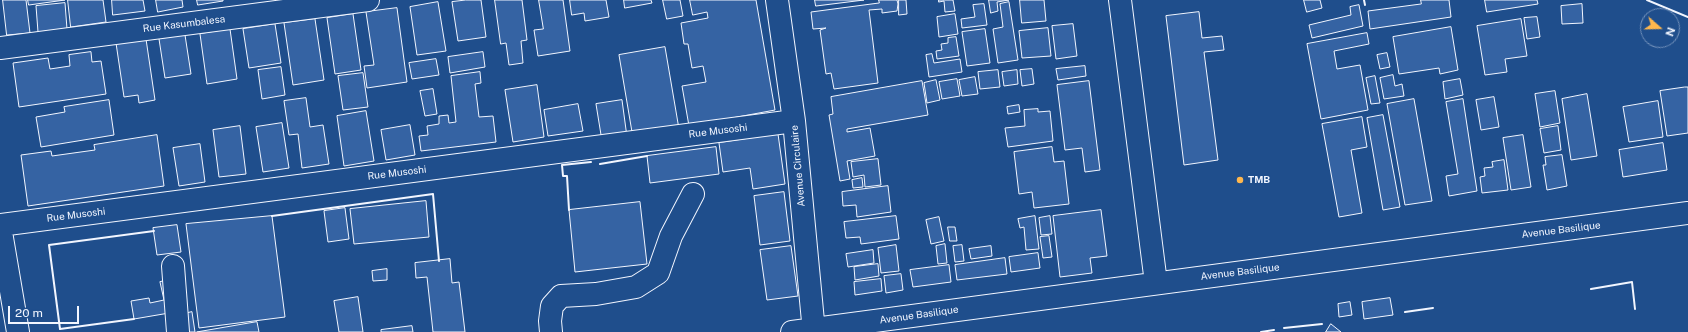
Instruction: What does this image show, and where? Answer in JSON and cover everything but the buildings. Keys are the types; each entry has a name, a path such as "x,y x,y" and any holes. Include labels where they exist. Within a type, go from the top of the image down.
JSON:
{"street":[{"name":"Rue Kasumbalesa","path":"0,48 368,0"},
{"name":"Avenue Circulaire","path":"777,0 794,121 814,330"},
{"path":"1120,0 1156,283"},
{"name":"Rue Musoshi","path":"0,225 794,121"},
{"path":"551,332 550,321 552,306 561,296 596,294 636,287 658,273 671,236 693,194"},
{"name":"Avenue Basilique","path":"792,332 1688,214"},
{"path":"0,225 18,332"},
{"path":"173,266 178,332"}],"wall":[{"path":"1364,0 1365,5"},
{"path":"1647,0 1688,17"},
{"path":"600,164 647,156"},
{"path":"569,210 567,176 563,176 562,165 591,162"},
{"path":"272,216 433,194 439,261"},
{"path":"134,319 60,329 49,245 154,231"},
{"path":"1591,289 1632,282 1635,309"},
{"path":"1405,312 1433,308"},
{"path":"1284,328 1322,324"},
{"path":"1261,332 1274,330"}],"place":[{"name":"TMB","path":"1240,180"}]}
